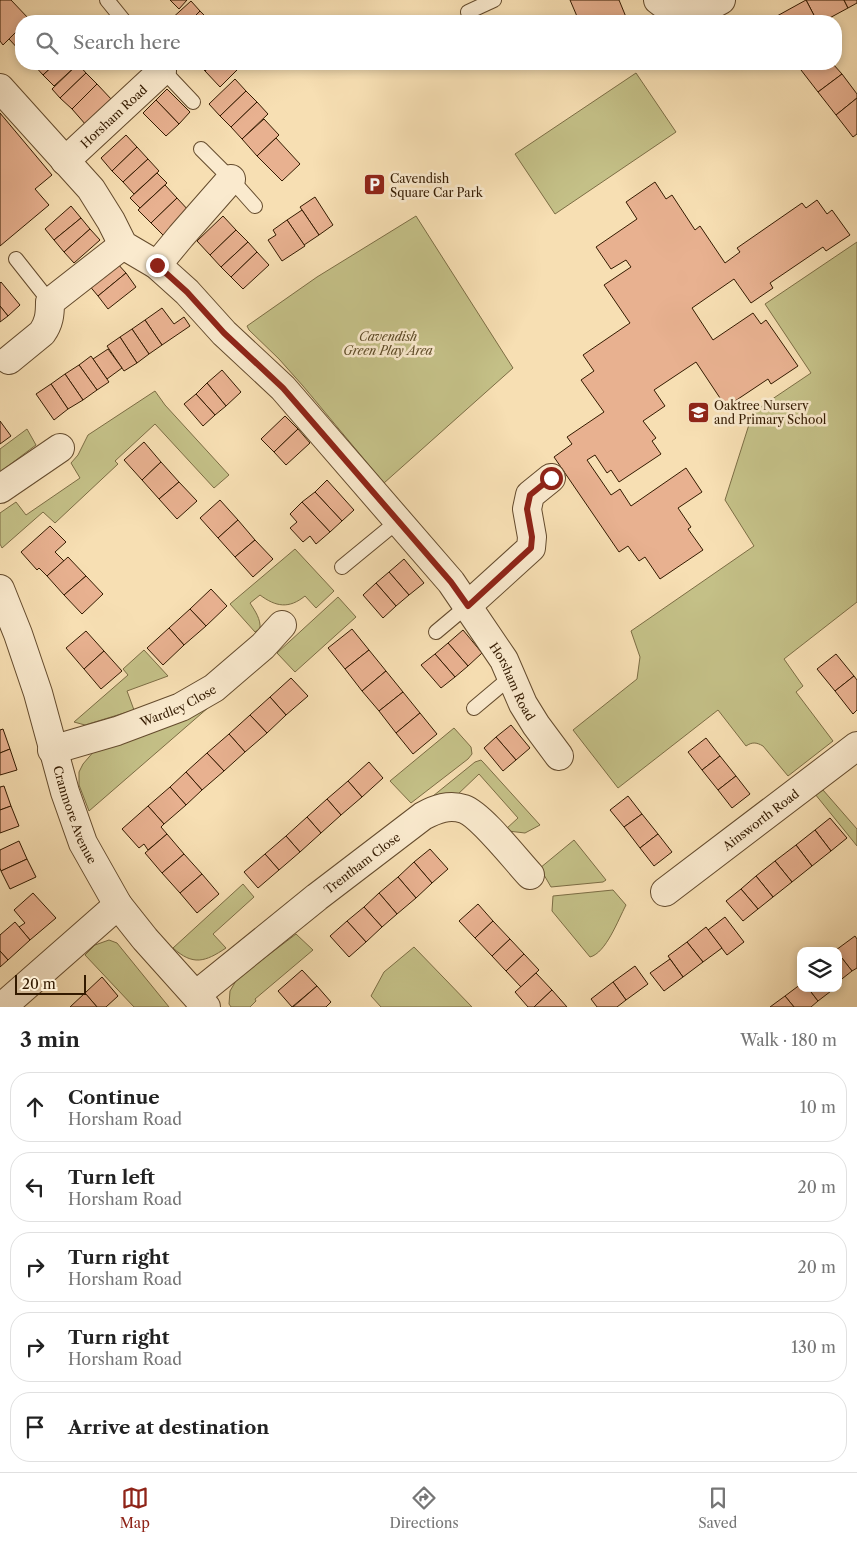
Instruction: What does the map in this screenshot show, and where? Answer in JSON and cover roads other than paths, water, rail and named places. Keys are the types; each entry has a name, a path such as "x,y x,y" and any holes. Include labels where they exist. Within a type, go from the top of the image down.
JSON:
{"street":[{"path":"663,3 690,13 700,11 721,0"},
{"name":"Horsham Road","path":"64,161 157,70"},
{"path":"0,88 90,189 123,245 50,302 49,320 42,333 9,360"},
{"path":"157,265 231,179"},
{"name":"Horsham Road","path":"123,245 157,265 187,292 224,333 283,388 451,582 504,660 536,725 559,756"},
{"path":"0,490 60,448"},
{"path":"468,606 531,548 532,537 527,509 530,495 551,478"},
{"name":"Cranmore Avenue","path":"0,589 32,677 52,750 83,843 118,905 145,939 201,1001"},
{"name":"Wardley Close","path":"52,750 117,731 181,708 214,688 263,646 282,625"},
{"name":"Ainsworth Road","path":"665,892 857,746"},
{"name":"Trentham Close","path":"201,1001 324,891 423,816 439,807 464,809 478,818 530,876"},
{"path":"2,1007 118,905"}],"lane":[{"path":"108,0 119,15"},
{"path":"468,12 494,0"},
{"path":"163,70 194,102"},
{"path":"201,149 256,206"},
{"path":"16,259 50,302"},
{"path":"342,567 398,521"},
{"path":"436,632 468,606"},
{"path":"474,708 512,676"}],"place":[{"name":"Cavendish Square Car Park","path":"374,185"},
{"name":"Oaktree Nursery and Primary School","path":"698,412"}],"park label":[{"name":"Cavendish Green Play Area","path":"388,343"}]}
